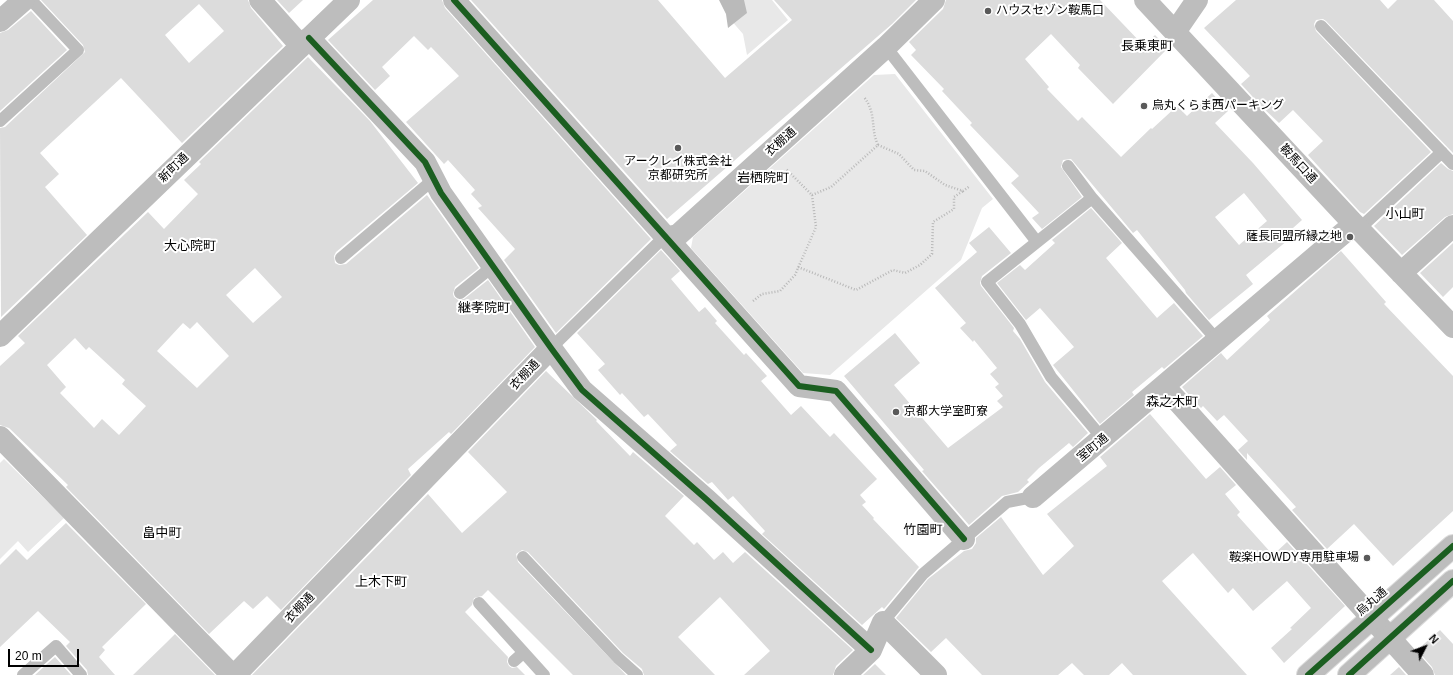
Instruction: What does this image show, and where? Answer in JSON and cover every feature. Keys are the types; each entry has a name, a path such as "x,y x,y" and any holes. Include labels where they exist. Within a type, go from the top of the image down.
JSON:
{"main road":[{"path":"0,21 24,0"},
{"path":"260,0 305,42 425,162 441,193 582,390 706,499 871,650"},
{"name":"新町通","path":"0,336 349,0"},
{"path":"454,0 799,386 836,391 964,539"},
{"name":"衣棚通","path":"666,238 678,235 849,81 934,0"},
{"name":"鞍馬口通","path":"1145,0 1356,226 1453,327"},
{"path":"1175,32 1197,0"},
{"name":"室町通","path":"1033,497 1103,439 1217,340 1356,226"},
{"path":"1401,273 1453,226"},
{"name":"衣棚通","path":"238,674 551,348"},
{"path":"1164,386 1424,675"},
{"path":"0,437 238,674"},
{"name":"烏丸通","path":"1308,675 1371,617 1453,546"},
{"path":"1349,675 1453,581"},
{"path":"883,622 936,675"},
{"name":"室町通","path":"845,675 871,650 883,622"}],"lane":[{"path":"0,121 78,50 31,0"},
{"path":"1322,26 1453,164"},
{"path":"886,47 1037,242"},
{"path":"1356,226 1442,152"},
{"path":"1068,166 1092,198 1217,340"},
{"path":"341,258 434,179"},
{"path":"1092,198 987,282 1020,324 1051,377 1103,439"},
{"name":"衣棚通","path":"551,348 659,242 666,238"},
{"path":"460,293 493,266"},
{"name":"室町通","path":"883,622 923,574 1007,502 1033,497"},
{"path":"523,557 618,658 637,675"},
{"path":"479,603 544,675"},
{"path":"23,675 56,646 81,675"},
{"path":"514,661 524,653"}],"path":[{"path":"849,81 870,106 875,123 874,135 878,145 899,154 914,170 925,171 944,185 963,191"},
{"path":"812,195 831,187 878,145"},
{"path":"749,304 762,294 780,290 795,275 816,227 812,195 770,152"},
{"path":"798,267 856,290 893,270 904,273 920,265 932,254 932,222 954,209 954,197 984,174"}],"shaded area":[{"path":"719,0 744,0 747,13 728,28 726,14"},
{"path":"737,0 772,0 788,20 747,55 743,34 730,19"},
{"path":"895,74 993,199 982,208 961,260 830,375 803,373 691,248 693,237 874,75"},
{"path":"4,459 64,518 28,552 18,541 0,559 0,463"}],"building":[{"path":"41,0 248,0 251,8 283,46 182,143 121,78 40,153 59,174 45,187 87,235 1,317 0,128 5,127 85,52 83,45","holes":["199,4 224,31 189,63 165,35"]},
{"path":"277,0 303,0 289,13"},
{"path":"373,0 442,0 445,8 651,239 556,333 504,260 515,249 478,208 482,206 471,194 475,190 448,160 444,164 406,122 459,76 431,47 428,50 414,36 382,67 390,76 375,90 328,40"},
{"name":"アークレイ株式会社 京都研究所","path":"471,0 658,0 725,78 792,20 774,0 916,0 892,24 667,219"},
{"path":"946,0 1100,0 1144,46 1155,35 1168,48 1113,104 1078,68 1080,65 1051,34 1025,59 1049,87 1047,89 1078,121 1082,117 1121,157 1151,128 1152,129 1177,106 1187,116 1212,93 1228,111 1215,123 1253,163 1302,220 1284,236 1288,240 1246,275 1253,284 1209,320 1137,230 1133,233 1071,159 1063,160 1061,167 1082,197 1042,229 1032,218 1039,213 1011,183 1019,176 970,125 972,123 942,91 944,89 911,55 916,50 909,42 943,9","holes":["1244,193 1267,221 1239,245 1215,217"]},
{"path":"1236,0 1380,0 1388,9 1397,0 1434,0 1453,21 1453,153 1326,21 1323,19 1316,20 1314,24 1316,31 1431,152 1364,214 1360,212 1308,155 1323,141 1293,110 1279,123 1262,107 1241,84 1250,76 1204,28"},
{"path":"31,11 67,50 0,111 0,33 8,30"},
{"path":"308,57 370,121 418,183 336,252 334,256 335,263 339,265 346,264 427,195 479,268 455,287 453,294 454,297 458,300 464,299 488,280 535,347 451,434 449,432 408,469 411,475 281,610 267,596 253,609 244,601 209,634 66,487 68,485 9,428 0,425 0,366 25,343 18,336 148,212 164,229 198,194 184,180 201,164 199,162","holes":["255,268 282,297 253,323 226,295","197,322 229,356 197,388 157,351 183,323 190,329","75,338 86,350 89,347 125,380 122,384 146,406 119,435 102,419 94,428 60,393 66,387 47,365"]},
{"path":"1441,163 1453,171 1453,214 1445,217 1402,255 1374,226"},
{"path":"1091,208 1122,243 1106,258 1157,318 1174,303 1203,336 1164,369 1162,367 1132,392 1134,395 1100,424 1053,365 1074,347 1040,308 1026,320 997,283 1020,265 1025,270 1055,243 1052,240"},
{"path":"989,227 1011,253 982,276 980,283 981,286 1014,328 1013,331 1020,339 1045,382 1088,433 1073,447 1069,443 1039,468 1027,480 1029,482 1018,492 1002,496 969,525 922,471 924,470 844,376 895,333 920,363 894,385 948,448 1003,407 997,401 1003,396 995,387 999,384 990,374 997,368 974,340 973,342 960,328 966,323 935,288 977,252 969,243"},
{"path":"1453,243 1453,287 1443,297 1420,273"},
{"path":"661,250 680,271 671,279 699,312 705,307 717,321 715,323 744,355 746,353 767,376 761,381 791,415 801,406 830,437 834,433 877,479 860,495 866,502 862,505 874,518 873,519 919,567 884,609 882,607 862,625 762,534 765,531 733,496 728,500 712,482 708,484 670,451 677,445 648,414 644,417 622,393 620,395 598,370 605,364 577,333"},
{"path":"1341,251 1386,302 1384,304 1453,376 1453,511 1393,566 1354,524 1327,549 1292,510 1296,507 1247,453 1247,460 1238,450 1248,441 1224,415 1217,421 1203,406 1201,408 1182,387 1221,353 1227,360 1270,320 1267,316"},
{"path":"546,371 597,420 596,421 630,456 633,452 684,496 665,516 694,545 697,542 714,560 723,552 733,563 745,552 853,650 836,666 833,675 744,675 770,651 720,597 678,637 715,675 644,675 642,669 623,653 528,552 522,550 516,554 518,562 626,675 573,675 488,590 482,596 474,598 472,605 465,612 508,657 507,662 509,666 512,668 517,667 525,675 252,675 428,494 462,533 507,492 468,452"},
{"path":"1150,414 1206,479 1220,467 1236,485 1225,494 1240,512 1237,515 1273,555 1287,542 1345,606 1284,663 1271,648 1292,629 1290,628 1311,608 1287,581 1253,611 1233,588 1228,593 1193,553 1162,581 1247,675 1133,675 1122,663 1109,675 1084,675 1072,663 1058,675 982,675 946,638 931,652 896,618 928,579 964,551 972,549 976,543 976,538 1001,517 1043,575 1074,546 1047,514 1107,466 1100,457"},
{"path":"66,523 146,604 102,647 105,650 99,657 115,675 88,675 87,670 66,646 70,642 38,611 0,647 0,565 16,549 27,560"},
{"path":"1440,630 1453,644 1453,675 1435,675 1432,667 1417,650"},
{"path":"175,634 215,675 133,675 166,643"},
{"path":"55,657 71,675 35,675 47,664"},
{"path":"875,664 886,675 863,675"},
{"path":"1399,667 1406,675 1390,675"}],"cycle path":[{"path":"454,0 799,386 836,391 964,539"},
{"path":"309,38 425,162 441,193 582,390 706,499 871,650"},
{"path":"1308,675 1453,546"},
{"path":"1349,675 1453,581"}],"place":[{"name":"ハウスセゾン鞍馬口","path":"988,11"},
{"name":"烏丸くらま西パーキング","path":"1144,106"},
{"name":"アークレイ株式会社 京都研究所","path":"678,148"},
{"name":"薩長同盟所縁之地","path":"1350,237"},
{"name":"京都大学室町寮","path":"896,412"},
{"name":"鞍楽HOWDY専用駐車場","path":"1367,558"}],"district":[{"name":"長乗東町","path":"1147,46"},
{"name":"岩栖院町","path":"763,178"},
{"name":"小山町","path":"1405,214"},
{"name":"大心院町","path":"190,246"},
{"name":"継孝院町","path":"484,308"},
{"name":"森之木町","path":"1172,402"},
{"name":"竹園町","path":"923,530"},
{"name":"畠中町","path":"162,533"},
{"name":"上木下町","path":"381,582"}]}
